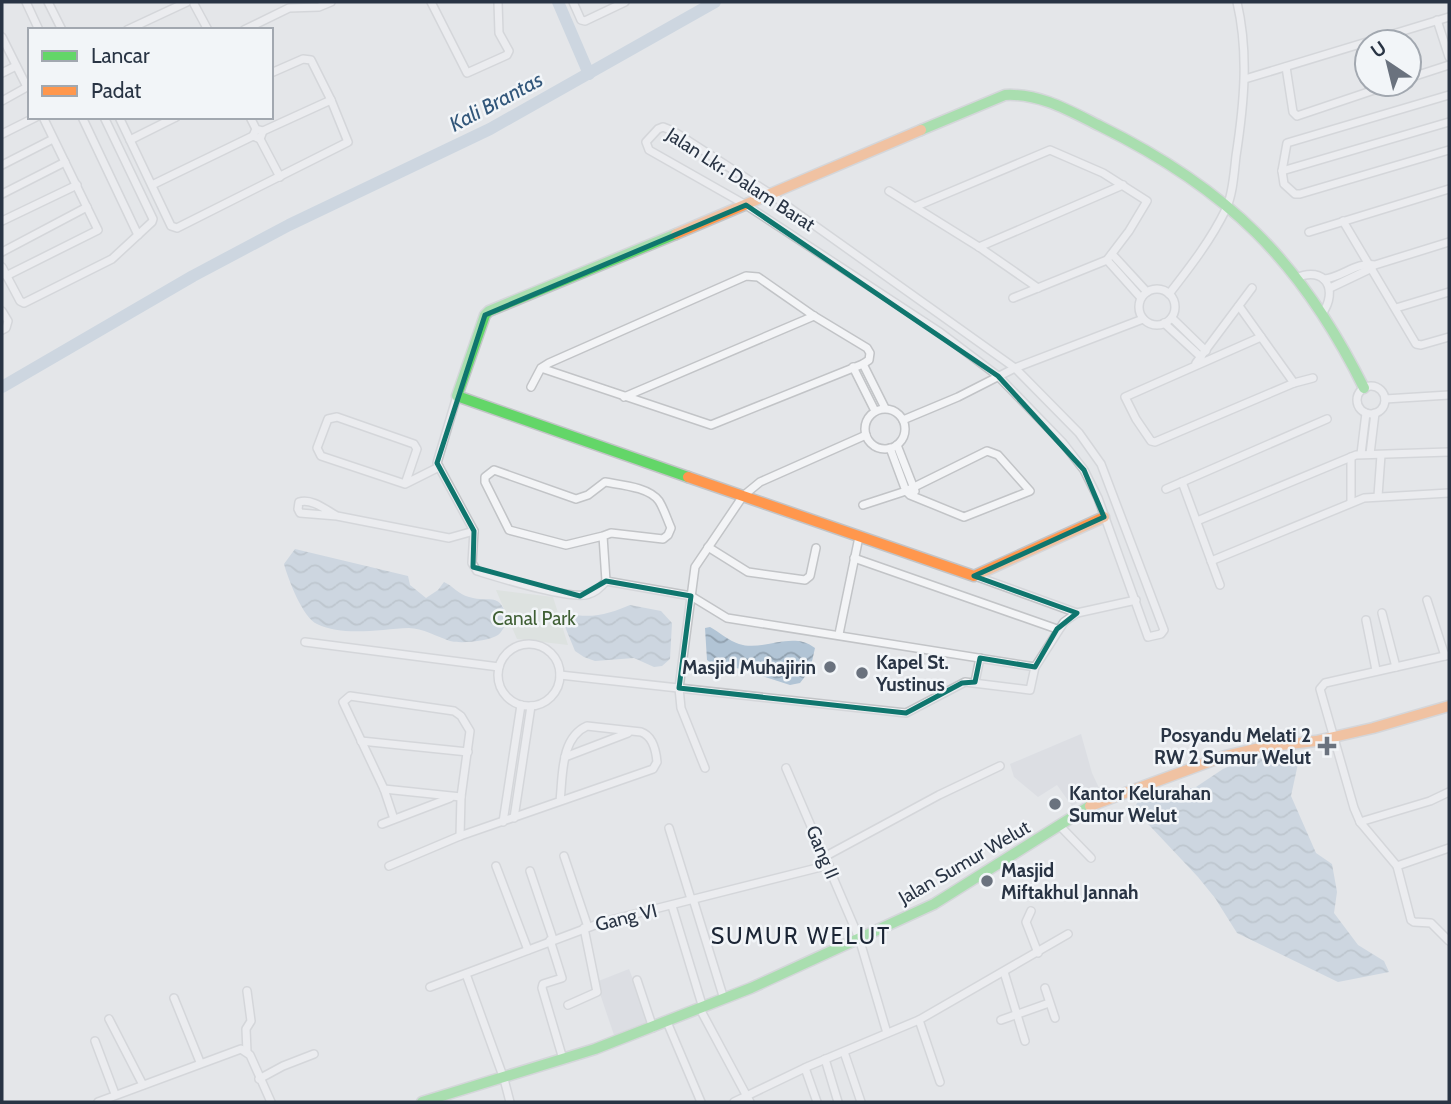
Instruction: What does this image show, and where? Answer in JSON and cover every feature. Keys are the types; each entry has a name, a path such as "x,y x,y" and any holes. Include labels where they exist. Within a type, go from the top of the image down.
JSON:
{"street":[{"path":"26,2 38,28"},
{"path":"48,2 61,28"},
{"path":"132,28 191,2 207,28"},
{"path":"247,28 287,5 318,7 331,2"},
{"path":"431,2 467,73 508,53 509,48 499,33 498,2"},
{"path":"573,2 579,17 585,21 625,2"},
{"path":"1170,294 1210,238 1228,206 1245,79 1243,27 1237,2"},
{"path":"1245,79 1449,16"},
{"path":"1437,20 1449,57"},
{"path":"2,101 26,89 3,41"},
{"path":"120,119 171,226 177,228 348,142 311,60 307,58 273,72"},
{"path":"1423,73 1449,65"},
{"path":"2,73 16,66"},
{"path":"1286,67 1293,112 1297,116 1353,97"},
{"path":"1035,667 727,618 691,596 606,581 590,594 580,596 477,571 472,563 474,531 439,467 437,456 487,313 1005,94 1016,93 1081,116 1120,135 1228,206 1249,224 1296,278 1322,314 1364,388"},
{"path":"1449,94 1287,143 1282,171 1284,184 1295,194 1300,194 1449,150"},
{"path":"152,185 331,100"},
{"path":"2,134 32,119"},
{"path":"6,276 98,231 44,119"},
{"path":"83,119 138,235"},
{"path":"2,267 20,301 24,303 112,259 153,219 105,119"},
{"path":"130,140 172,119"},
{"path":"251,119 280,177"},
{"path":"1282,171 1449,122"},
{"name":"Jalan Lkr. Dalam Barat","path":"658,129 669,129 769,193 1015,368 1079,433 1101,464 1164,630 1161,634 1149,638 1098,498 1084,470 1063,443 998,376 941,333 746,205 654,154 646,142 658,129"},
{"path":"2,165 53,139"},
{"path":"917,206 1046,150 1053,150 1103,173 1145,199 1147,204 1109,257 1013,299"},
{"path":"2,194 65,162"},
{"path":"2,221 77,185"},
{"path":"979,247 1123,185"},
{"path":"1309,232 1449,189"},
{"path":"889,191 917,206 1038,288"},
{"path":"2,252 87,207"},
{"path":"1343,222 1418,345 1449,337"},
{"path":"1324,279 1449,242"},
{"path":"1109,257 1144,295"},
{"path":"1330,288 1371,266"},
{"path":"1296,278 1315,274 1324,279 1330,288 1331,302 1322,314"},
{"path":"531,387 541,368 549,363 746,276 758,277 814,316 867,348 870,353 869,360 863,363 711,425 541,368"},
{"path":"1194,366 1252,288"},
{"path":"1159,289 1170,294 1175,305 1172,318 1164,323 1149,323 1143,319 1139,305 1144,295 1159,289"},
{"path":"1396,308 1449,292"},
{"path":"1238,306 1293,383"},
{"path":"2,311 8,321 6,328 2,330"},
{"path":"624,397 814,316"},
{"path":"1172,318 1203,354"},
{"path":"903,420 958,397 1015,368 1143,319"},
{"path":"1164,323 1203,354"},
{"path":"1261,337 1125,397 1136,419 1153,442 1293,383 1313,378"},
{"path":"863,363 885,408"},
{"path":"853,367 875,411"},
{"path":"1375,386 1384,393 1385,399 1382,408 1370,413 1358,406 1357,401 1360,391 1375,386"},
{"path":"1385,399 1449,395"},
{"path":"457,396 1077,613"},
{"path":"885,408 893,410 903,420 903,438 893,446 875,446 866,435 866,422 875,411 885,408"},
{"path":"1370,413 1370,454"},
{"path":"1361,454 1370,413"},
{"path":"405,484 417,449 414,443 337,417 328,419 317,448 321,456 405,484 439,467"},
{"path":"1166,489 1327,419"},
{"path":"705,768 683,715 679,688 695,568 743,496 760,482 866,435"},
{"path":"893,446 915,487 915,498"},
{"path":"863,505 906,491 987,452 998,455 1030,491 968,517 915,498 906,491 893,446"},
{"path":"1197,521 1361,454 1449,452"},
{"path":"1378,496 1381,455"},
{"path":"1351,457 1351,502"},
{"path":"494,470 576,499 588,495 605,482 630,486 654,497 660,503 671,528 663,539 656,540 611,533 603,536 566,545 509,530 485,477 494,470"},
{"path":"1182,482 1220,585"},
{"path":"1211,561 1351,502 1378,496 1449,493"},
{"path":"337,516 311,501 299,502 300,513 337,516 449,538 474,531"},
{"path":"974,576 1104,517"},
{"path":"603,536 606,581"},
{"path":"839,634 859,537"},
{"path":"708,547 748,572 805,580 810,576 816,548"},
{"path":"854,558 1058,629"},
{"path":"560,675 906,713 962,683 975,682 1030,690 1035,667 1058,629 1077,613 1136,600"},
{"path":"1427,600 1447,656 1325,683 1320,689 1342,771 1360,822 1397,866 1410,920 1431,923 1449,941"},
{"path":"1382,612 1396,667"},
{"path":"1366,620 1376,670"},
{"path":"305,642 499,667"},
{"path":"522,644 544,647 553,654 558,664 558,686 552,696 542,703 521,705 512,701 500,686 499,667 504,657 522,644"},
{"path":"975,682 980,657"},
{"path":"394,819 384,789 343,702 350,696 454,711 461,716 470,731 457,797 460,836"},
{"path":"503,821 521,705"},
{"path":"514,818 531,706"},
{"name":"Jalan Sumur Welut","path":"429,1101 504,1079 653,1028 724,999 934,904 1105,799 1241,751 1373,729 1449,706"},
{"path":"389,866 460,836 514,818 656,766 657,756 651,739 647,734 587,726 582,728 571,739 565,757 560,801"},
{"path":"565,757 632,732"},
{"path":"362,741 468,752"},
{"path":"825,856 939,795 1000,766"},
{"name":"Gang II","path":"786,768 859,938 887,1033"},
{"path":"384,789 457,797"},
{"path":"1360,822 1430,801 1449,792"},
{"path":"382,824 457,797"},
{"path":"1059,825 1091,858"},
{"path":"669,828 724,999"},
{"path":"1397,866 1449,848"},
{"path":"564,856 586,927 597,992 568,1004"},
{"name":"Gang VI","path":"430,987 586,927 829,865"},
{"path":"496,866 528,950"},
{"path":"530,871 562,978 543,984 542,988 563,1059"},
{"path":"672,906 701,1009 749,1099"},
{"path":"1031,911 1026,922 1038,953"},
{"path":"734,1102 749,1099 805,1068 919,1020 1068,934"},
{"path":"1004,972 1025,1041"},
{"path":"466,974 510,1102"},
{"path":"637,980 653,1028"},
{"path":"1045,988 1055,1018"},
{"path":"247,991 251,1021 246,1029 247,1052 271,1102"},
{"path":"174,998 200,1062"},
{"path":"1001,1020 1049,1003"},
{"path":"109,1019 143,1085"},
{"path":"919,1020 940,1082"},
{"path":"667,1022 701,1102"},
{"path":"95,1041 115,1094"},
{"path":"98,1102 200,1062 236,1050 247,1052"},
{"path":"844,1052 860,1102"},
{"path":"259,1079 314,1054"},
{"path":"825,1059 838,1102"},
{"path":"805,1068 817,1102"}],"highlighted area":[{"path":"746,205 998,376 1084,470 1104,517 974,576 1077,613 1057,629 1035,667 980,658 975,682 962,683 906,713 679,688 691,596 606,581 580,596 473,567 474,531 437,463 485,315"}],"shaded area":[{"path":"1081,734 1092,773 1100,790 1072,806 1057,785 1038,797 1014,777 1010,764"},
{"path":"629,969 649,1021 614,1035 596,982"}],"green space":[{"name":"Canal Park","path":"496,590 553,597 568,645 517,639"}],"water":[{"path":"295,549 408,576 410,585 426,598 444,582 465,596 498,601 508,622 494,637 468,642 450,641 414,628 350,631 328,628 317,624 306,614 293,588 284,564"},
{"path":"630,605 661,611 672,623 670,659 662,666 654,667 634,658 595,661 575,651 561,617 569,613 600,615"},
{"path":"710,627 735,643 748,646 787,641 806,643 815,648 810,670 800,683 790,685 727,665 714,665 707,660 705,628"},
{"path":"1271,757 1299,759 1291,796 1316,853 1332,864 1337,892 1334,913 1358,945 1384,961 1389,972 1338,982 1237,933 1198,877 1134,809 1138,801 1196,787 1223,769 1244,760"}],"waterway":[{"path":"558,2 589,74"},
{"name":"Kali Brantas","path":"2,387 193,276 289,225 490,129 715,2"}],"traffic: fast":[{"path":"921,130 1005,95 1018,95 1043,100 1066,109 1146,150 1223,203 1287,266 1340,343 1364,388"},
{"path":"676,234 489,311 485,315 457,396 688,477"},
{"path":"422,1102 595,1049 751,988 934,904 1090,806"}],"traffic: slow":[{"path":"676,234 921,130"},
{"path":"688,477 974,576 1104,517"},
{"path":"1090,806 1225,756 1263,747 1316,741 1449,706"}],"place":[{"name":"Masjid Muhajirin","path":"830,667"},
{"name":"Kapel St. Yustinus","path":"862,673"},
{"name":"Posyandu Melati 2 RW 2 Sumur Welut","path":"1327,746"},
{"name":"Kantor Kelurahan Sumur Welut","path":"1055,804"},
{"name":"Masjid Miftakhul Jannah","path":"987,881"}],"district":[{"name":"SUMUR WELUT","path":"801,936"}]}
